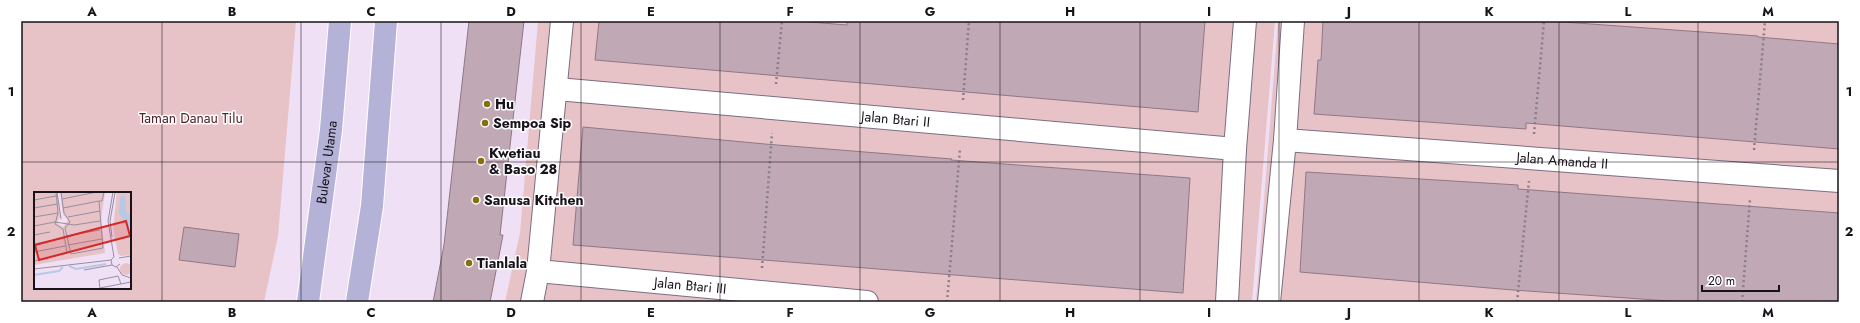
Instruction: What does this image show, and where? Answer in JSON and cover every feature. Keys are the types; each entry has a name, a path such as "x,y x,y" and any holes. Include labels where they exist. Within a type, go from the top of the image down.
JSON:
{"main road":[{"name":"Bulevar Utama","path":"308,302 331,130 340,21"},
{"path":"357,302 372,206 386,21"}],"street":[{"path":"532,302 538,271 557,89 562,21"},
{"path":"1227,302 1245,21"},
{"path":"1272,302 1293,21"},
{"name":"Jalan Btari II","path":"557,89 1236,149"},
{"name":"Jalan Amanda II","path":"1285,140 1839,181"},
{"name":"Jalan Btari III","path":"538,271 867,302"}],"path":[{"path":"760,292 782,21"},
{"path":"947,302 969,21"}],"green space":[{"name":"Taman Danau Tilu","path":"21,21 296,21 278,236 264,302 21,302"},
{"path":"538,21 1275,21 1252,302 505,302 520,233"},
{"path":"1278,21 1839,21 1839,302 1256,302"}],"building":[{"path":"469,21 524,21 500,235 503,235 490,302 433,302 444,245"},
{"path":"599,21 797,21 847,25 847,21 1205,21 1198,112 595,60"},
{"path":"1323,21 1549,21 1758,36 1839,44 1839,149 1526,123 1526,129 1314,114 1318,60 1321,60"},
{"path":"583,127 765,144 952,159 951,160 1190,178 1183,293 573,245"},
{"path":"1306,172 1518,185 1518,189 1839,213 1839,302 1684,302 1513,290 1300,272"},
{"path":"184,227 239,234 235,267 179,260"}],"place":[{"name":"Hu","path":"487,104"},
{"name":"Sempoa Sip","path":"485,123"},
{"name":"Kwetiau & Baso 28","path":"481,161"},
{"name":"Sanusa Kitchen","path":"476,200"},
{"name":"Tianlala","path":"469,263"}]}
